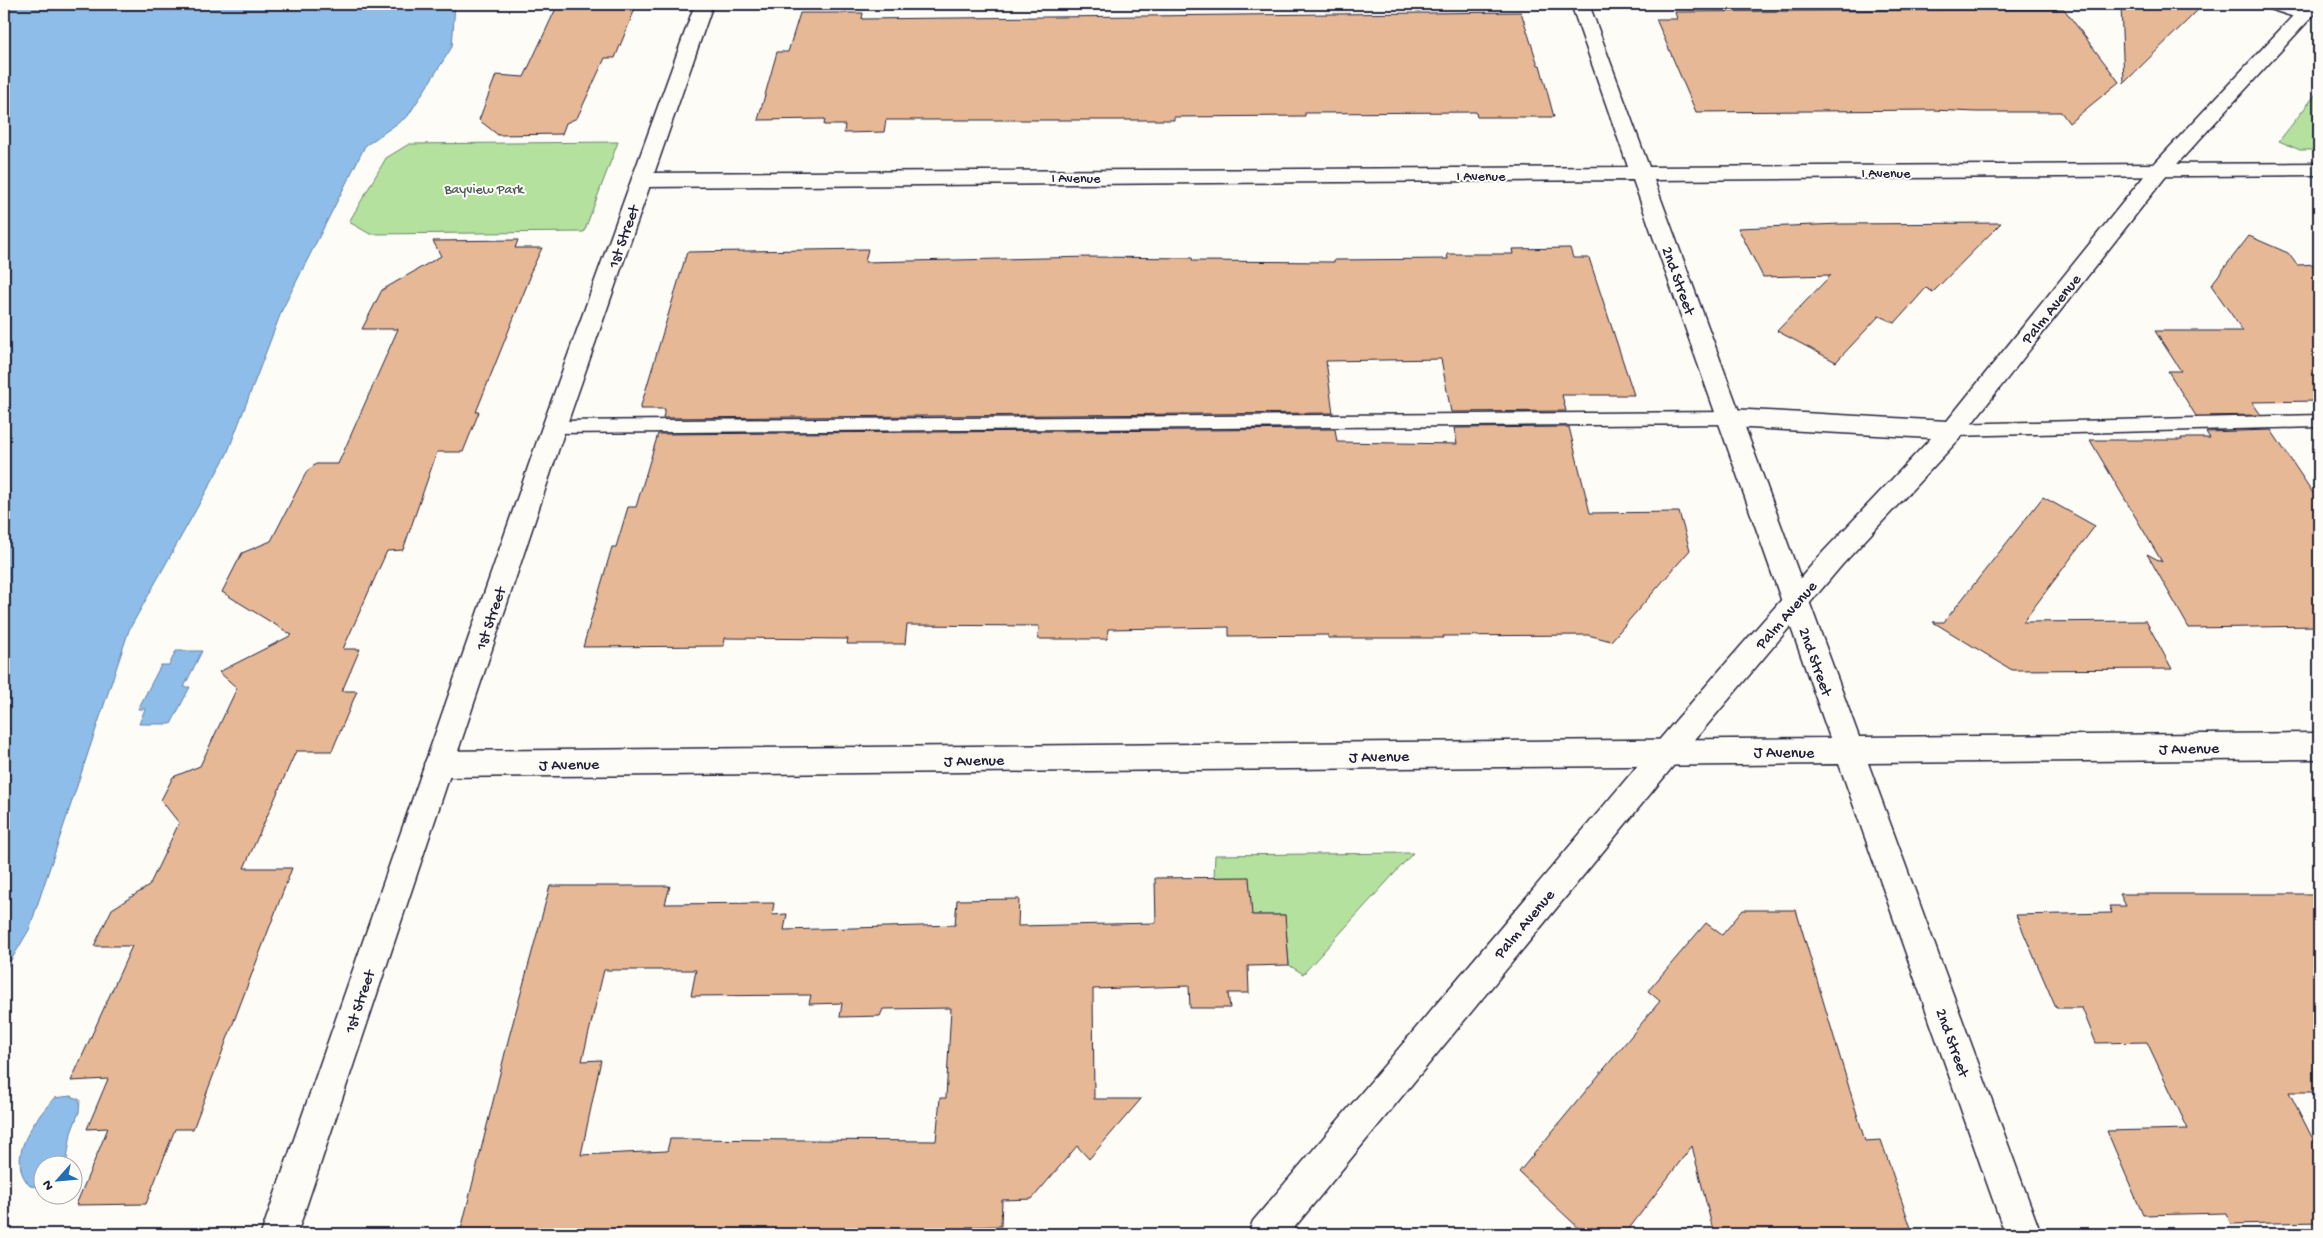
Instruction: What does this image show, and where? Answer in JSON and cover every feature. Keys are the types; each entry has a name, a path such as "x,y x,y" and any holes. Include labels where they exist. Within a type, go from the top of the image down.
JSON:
{"street":[{"name":"1st Street","path":"279,1234 554,427 704,4"},
{"name":"2nd Street","path":"1580,4 2023,1234"},
{"name":"Palm Avenue","path":"1266,1234 1666,752 1833,558 1953,430 2160,170 2309,10"},
{"name":"I Avenue","path":"643,180 2319,169"},
{"path":"1730,418 1953,430"},
{"name":"J Avenue","path":"439,764 2319,746"}],"lane":[{"path":"2267,4 2309,10"},
{"path":"554,427 1730,418"},
{"path":"1953,430 2319,421"}],"green space":[{"path":"2319,90 2319,150 2300,150 2279,141"},
{"name":"Bayview Park","path":"618,142 584,232 370,234 349,222 386,158 409,144"},
{"path":"1413,853 1303,974 1289,965 1285,915 1252,915 1214,878 1215,855"}],"water":[{"path":"4,4 455,4 452,47 408,116 365,146 282,310 227,454 129,630 29,930 4,972"},
{"path":"176,651 202,651 184,687 190,687 171,724 139,724 145,709 138,709 161,665 169,665"},
{"path":"71,1096 80,1100 79,1112 71,1133 67,1156 32,1156 32,1186 30,1186 24,1179 20,1163 24,1142 34,1123 54,1098"}],"building":[{"path":"558,4 637,4 615,58 605,58 577,118 566,123 562,134 498,135 479,120 496,75 524,77"},
{"path":"2121,5 2203,5 2124,83"},
{"path":"2064,9 2119,82 2069,123 2061,112 1933,110 1696,112 1656,19 1677,19 1675,12"},
{"path":"1521,12 1538,65 1540,65 1554,117 1477,117 1476,112 1305,113 1305,116 1174,117 1174,120 886,120 884,132 844,133 845,125 824,125 825,119 758,120 777,52 788,52 800,13 863,13 862,19"},
{"path":"2001,223 1933,292 1926,288 1895,323 1879,316 1836,362 1777,331 1831,275 1763,277 1738,228 1841,224"},
{"path":"2249,236 2288,253 2297,265 2319,264 2319,401 2252,402 2261,415 2196,416 2168,371 2181,371 2155,331 2243,331 2211,285"},
{"path":"518,240 515,248 542,248 529,275 531,275 476,412 479,412 463,452 437,452 403,550 387,551 343,649 360,649 342,691 357,691 332,751 296,751 244,868 292,868 193,1129 175,1129 146,1204 82,1205 82,1191 108,1128 87,1129 108,1079 71,1081 132,946 94,946 112,909 149,886 179,823 161,800 173,777 200,766 237,688 219,672 292,635 222,592 242,553 271,541 307,471 316,464 338,464 398,329 362,329 382,290 441,256 433,241"},
{"path":"1570,248 1573,258 1589,258 1634,395 1562,395 1566,411 1451,412 1441,359 1326,361 1333,413 663,418 665,409 640,409 687,252 868,249 865,262 1091,257 1192,258 1193,261 1334,262 1334,260 1448,259 1447,254 1513,254 1512,249"},
{"path":"1569,427 1590,513 1679,512 1690,550 1611,641 1588,635 1443,636 1444,638 1328,638 1328,635 1229,636 1229,627 1108,629 1107,639 1038,639 1039,626 907,625 905,644 847,644 848,639 725,638 724,646 583,647 612,547 616,547 628,507 636,507 658,434 1335,429 1337,442 1457,444 1454,428"},
{"path":"2271,430 2319,502 2319,626 2189,628 2147,554 2162,562 2090,440 2182,440 2181,438 2210,438 2206,432"},
{"path":"2043,497 2095,526 2023,622 2146,621 2172,669 2012,670 1933,622 1944,622"},
{"path":"1249,877 1252,915 1285,915 1289,965 1248,966 1249,993 1228,993 1230,1008 1190,1008 1189,986 1093,989 1094,1099 1141,1099 1089,1159 1077,1146 1032,1199 1002,1200 1001,1226 966,1227 966,1234 460,1234 509,1037 550,886 670,886 665,904 774,903 772,915 787,914 784,930 955,925 957,900 1019,899 1018,926 1156,923 1155,878","holes":["604,970 696,970 691,996 811,995 809,1004 842,1003 840,1017 880,1016 883,1009 951,1008 946,1098 940,1098 936,1141 670,1139 667,1151 581,1155 601,1060 582,1061"]},
{"path":"2120,894 2319,894 2319,1092 2289,1092 2319,1151 2319,1222 2231,1224 2226,1213 2143,1215 2107,1131 2188,1129 2147,1042 2096,1043 2082,1008 2056,1008 2016,915 2112,913 2109,906 2126,906"},
{"path":"1743,910 1796,910 1865,1141 1881,1140 1911,1228 1783,1234 1714,1234 1692,1146 1628,1230 1584,1233 1519,1172 1660,1001 1648,991 1706,923 1722,935"}]}
